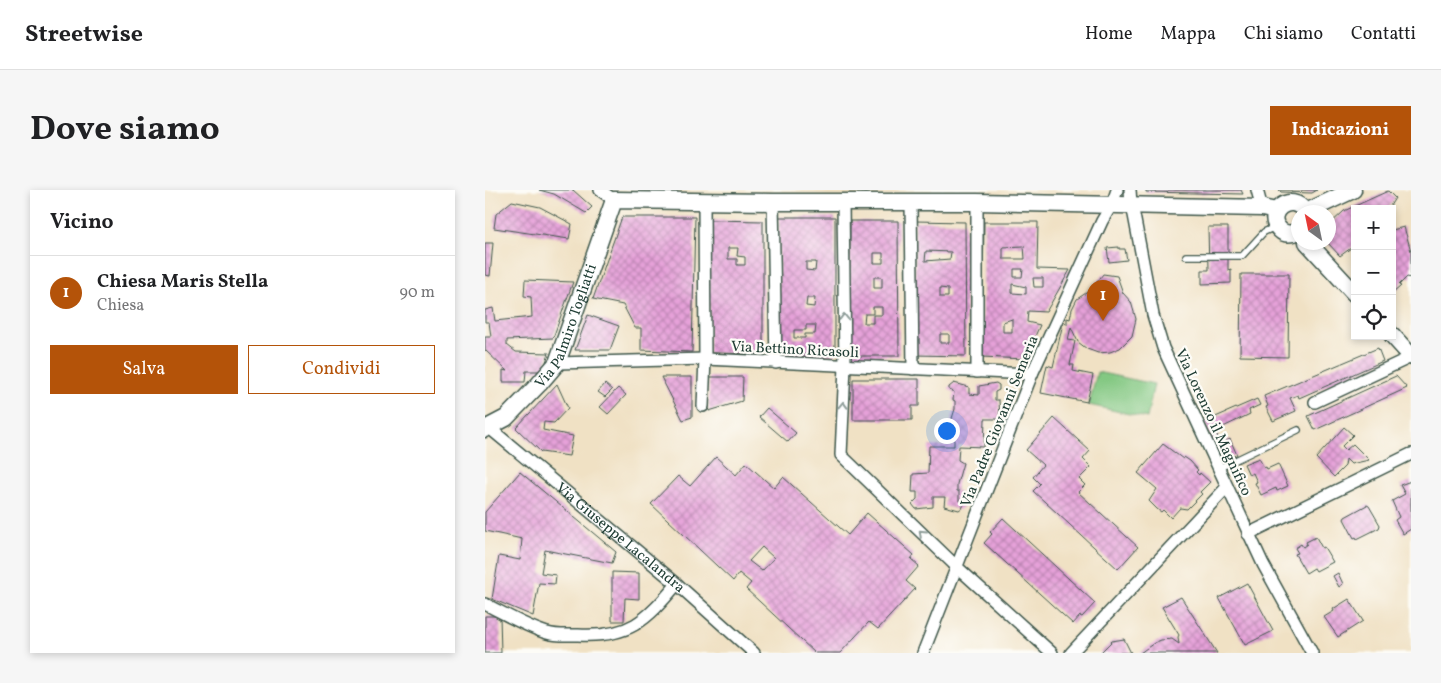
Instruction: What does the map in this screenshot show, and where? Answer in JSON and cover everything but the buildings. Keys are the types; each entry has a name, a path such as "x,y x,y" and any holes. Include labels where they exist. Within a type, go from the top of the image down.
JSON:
{"street":[{"path":"600,190 615,200 655,195 704,201 773,202 843,202 890,196 911,203 1130,197 1272,215"},
{"path":"1257,190 1272,215 1287,233 1291,232"},
{"path":"1320,205 1353,190"},
{"name":"Via Padre Giovanni Semeria","path":"923,653 1032,374 1114,197"},
{"name":"Via Lorenzo il Magnifico","path":"1130,197 1153,315 1163,348 1248,534 1311,653"},
{"name":"Via Palmiro Togliatti","path":"486,426 507,418 557,363 615,200"},
{"path":"703,406 705,360 704,201"},
{"path":"773,202 776,363"},
{"path":"843,202 845,366 841,455 957,567 1052,653"},
{"path":"977,202 977,372"},
{"path":"1272,215 1281,205 1289,202 1298,205"},
{"path":"911,203 913,369"},
{"path":"1314,250 1351,290"},
{"path":"1315,402 1411,356 1396,339"},
{"name":"Via Bettino Ricasoli","path":"557,363 705,360 1032,374"},
{"name":"Via Giuseppe Lacalandra","path":"486,426 677,584 753,653"},
{"path":"1248,534 1411,454"},
{"path":"1071,653 1227,487"},
{"path":"485,604 548,634 593,636 615,633 637,624 653,612 677,584"}],"lane":[{"path":"1186,256 1242,256 1264,232 1272,215"},
{"path":"1218,468 1298,430"}],"green space":[{"path":"1097,372 1154,384 1147,418 1089,405"}],"place":[{"name":"Chiesa Maris Stella","path":"1103,321"}]}
